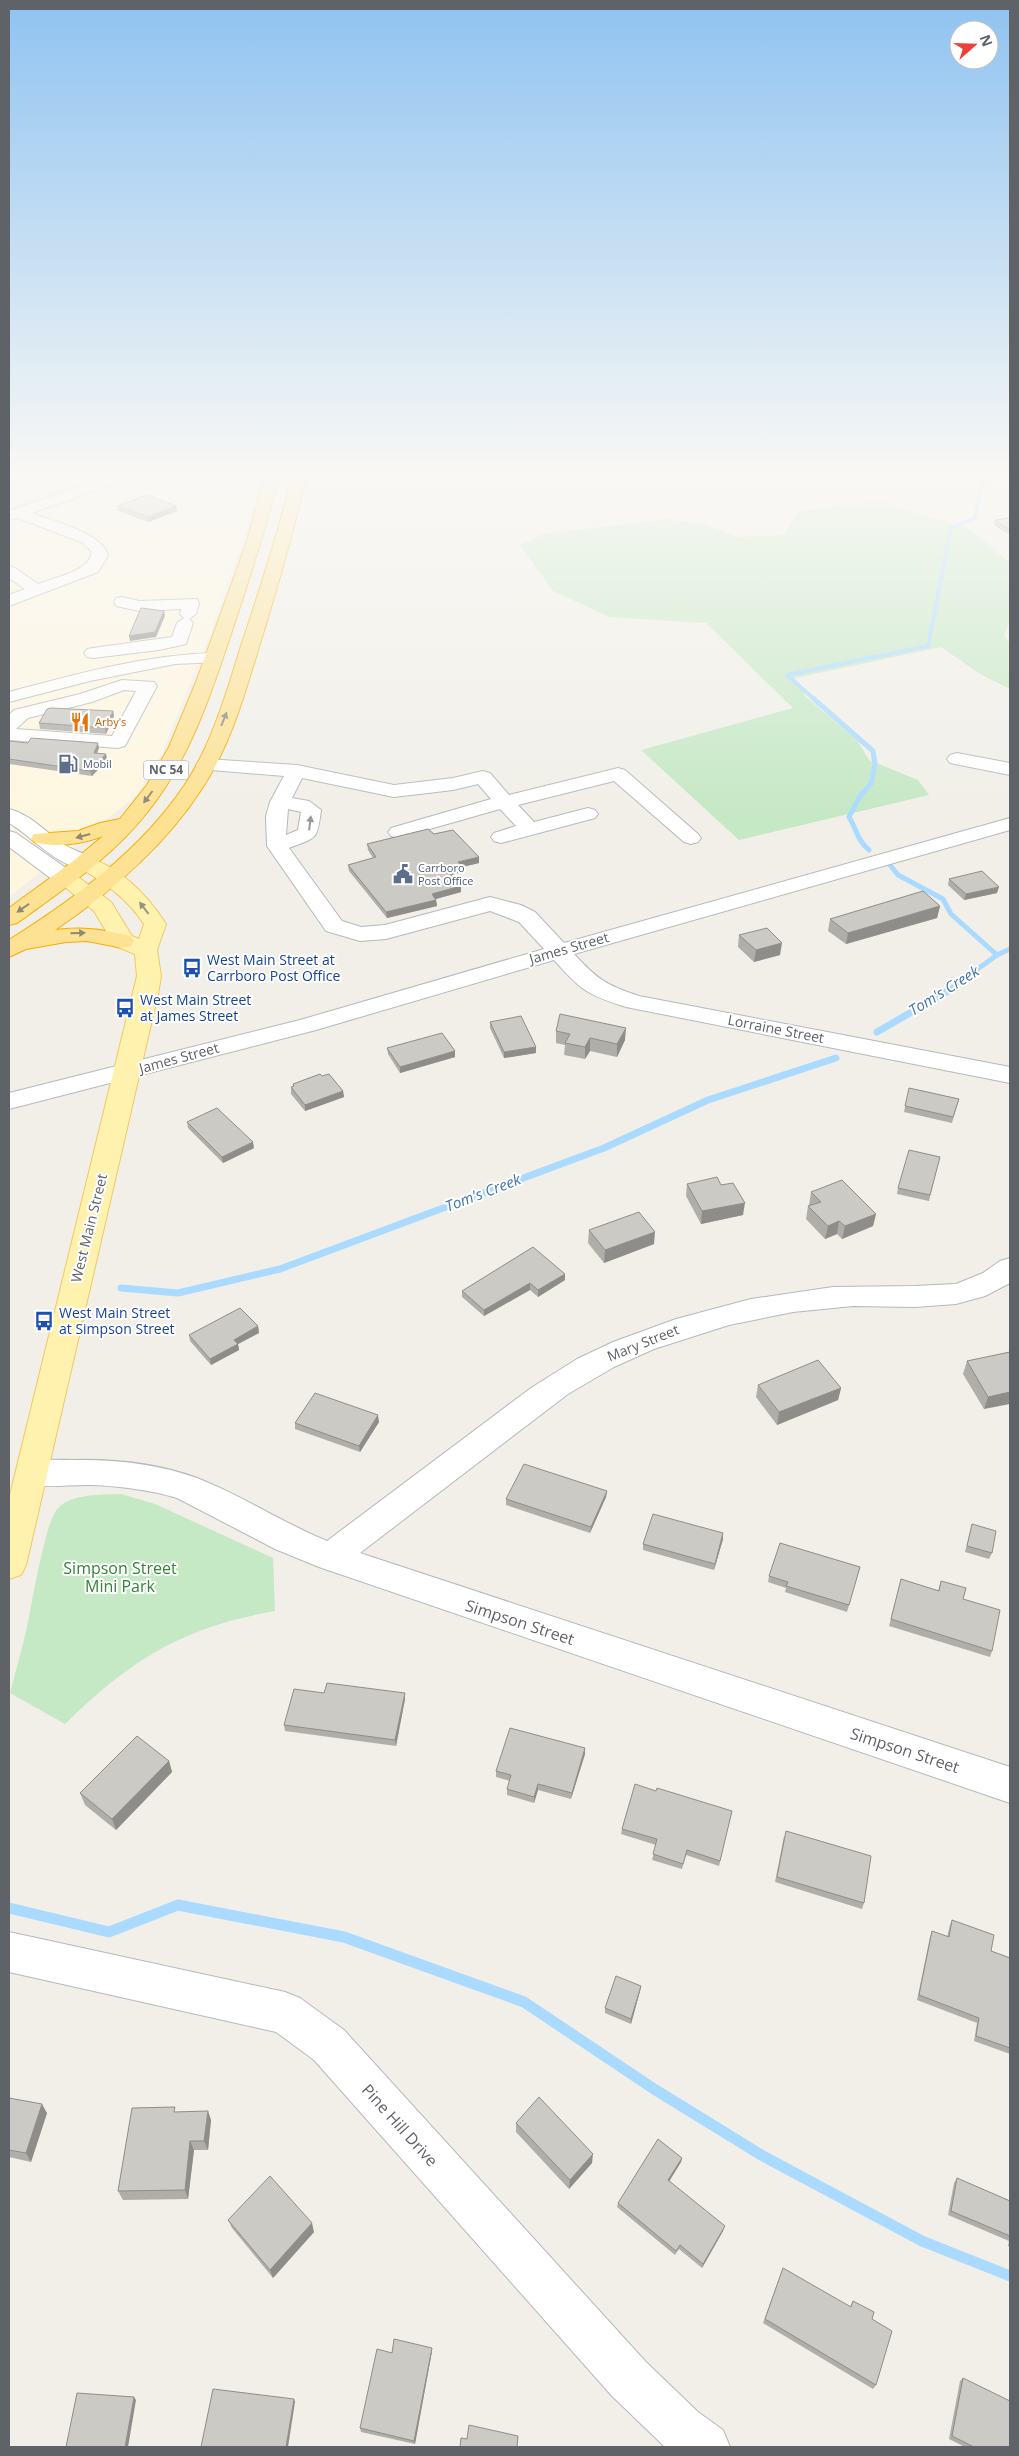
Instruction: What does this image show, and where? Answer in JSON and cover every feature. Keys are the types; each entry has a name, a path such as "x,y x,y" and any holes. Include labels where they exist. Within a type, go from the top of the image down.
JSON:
{"highway":[{"name":"NC 54","path":"9,918 85,863 124,825 156,787 178,751 214,658 239,587"},
{"name":"NC 54","path":"11,949 110,877 176,811 206,765 234,696 270,587"},
{"path":"41,838 81,837 107,827 124,825"},
{"path":"11,949 75,933 96,934 124,940"}],"main road":[{"name":"West Main Street","path":"9,1565 128,1072 149,976 146,950 155,924 146,909 132,893 110,877 85,863"},
{"path":"65,878 103,907 124,940 146,950"}],"street":[{"path":"32,587 34,591"},
{"path":"9,601 46,587"},
{"path":"93,654 128,648 159,647 180,640 191,603 127,603"},
{"path":"9,697 98,674 175,659 214,658"},
{"path":"98,674 108,690"},
{"path":"9,725 21,714 86,698 122,685 148,686 118,742 9,734"},
{"path":"957,759 1010,769"},
{"path":"206,765 297,771 394,790 445,786 483,778 530,829"},
{"path":"280,802 302,805 311,810 308,833 277,846 274,828 280,802 285,789 297,771"},
{"path":"398,832 504,802 618,774 691,838"},
{"path":"501,837 588,814"},
{"path":"9,815 24,823 58,850 85,863"},
{"name":"James Street","path":"9,1101 308,1025 557,952 1010,824"},
{"path":"13,845 65,878"},
{"name":"Lorraine Street","path":"277,846 334,926 344,931 360,934 386,932 490,904 527,916 557,952 588,984 606,993 634,1002 1010,1075"},
{"name":"Mary Street","path":"331,1557 372,1523 558,1384 601,1360 647,1340 707,1319 774,1304 853,1296 940,1296 963,1293 987,1285 1010,1268"},
{"name":"Simpson Street","path":"32,1472 88,1472 132,1475 164,1481 187,1488 287,1539 331,1557 1010,1785"},
{"name":"Pine Hill Drive","path":"9,1952 285,2013 293,2018 329,2045 406,2133 629,2378 681,2429 706,2447"}],"shaded area":[{"path":"9,587 226,587 211,632 162,753 137,795 9,897"}],"green space":[{"path":"550,587 1010,587 1010,619 1004,636 1010,643 1010,689 980,674 941,647 795,678 806,697 857,740 869,760 918,780 929,795 739,840 641,750 793,708 706,623 610,617 553,591"},
{"name":"Simpson Street Mini Park","path":"121,1494 155,1504 273,1558 275,1611 213,1626 160,1649 113,1681 65,1724 10,1693 26,1631 44,1544 53,1516 64,1503 79,1497"}],"building":[{"path":"141,608 164,611 155,632 129,636"},
{"name":"Arby's","path":"47,709 113,711 105,728 39,723"},
{"path":"31,738 98,743 94,753 106,754 90,771 9,759 9,741 28,743"},
{"name":"Carrboro Post Office","path":"428,829 434,834 453,830 479,857 458,862 462,866 447,870 461,886 432,894 436,900 386,912 348,865 376,857 367,844"},
{"path":"982,871 999,887 966,894 949,879"},
{"path":"923,891 940,906 848,933 830,919"},
{"path":"767,928 782,943 756,950 739,935"},
{"path":"560,1014 626,1028 617,1044 590,1038 585,1047 565,1043 570,1034 556,1031"},
{"path":"521,1016 536,1047 504,1052 490,1022"},
{"path":"442,1033 455,1051 400,1067 387,1048"},
{"path":"320,1074 322,1076 329,1074 343,1091 305,1105 291,1087 294,1086 293,1084"},
{"path":"909,1088 959,1099 953,1117 905,1106"},
{"path":"217,1108 253,1142 222,1157 187,1122"},
{"path":"909,1150 940,1157 930,1195 898,1188"},
{"path":"717,1177 721,1185 733,1183 745,1203 702,1211 687,1184"},
{"path":"842,1180 876,1214 845,1226 839,1221 828,1226 808,1206 821,1202 811,1192"},
{"path":"639,1212 655,1232 605,1250 589,1230"},
{"path":"533,1247 565,1274 538,1290 530,1283 484,1310 462,1291"},
{"path":"240,1308 258,1326 234,1340 238,1344 210,1359 189,1335"},
{"path":"1010,1352 1010,1392 988,1397 967,1361"},
{"path":"818,1360 841,1388 779,1412 758,1385"},
{"path":"315,1393 378,1415 359,1446 295,1423"},
{"path":"524,1464 607,1491 591,1527 506,1499"},
{"path":"653,1514 723,1533 715,1564 643,1544"},
{"path":"972,1524 996,1531 992,1553 967,1546"},
{"path":"780,1543 860,1567 849,1605 786,1586 788,1582 769,1576"},
{"path":"901,1579 939,1591 941,1581 966,1588 963,1599 1000,1610 992,1651 891,1619"},
{"path":"327,1683 405,1693 395,1740 284,1725 294,1689 324,1693"},
{"path":"510,1728 585,1748 572,1793 538,1784 534,1797 507,1789 511,1775 496,1771"},
{"path":"137,1736 169,1761 112,1819 80,1793"},
{"path":"635,1784 656,1791 657,1788 732,1811 720,1861 687,1850 683,1864 653,1854 657,1839 622,1829"},
{"path":"786,1831 871,1856 864,1903 777,1877"},
{"path":"952,1920 994,1935 991,1951 1010,1958 1010,2048 976,2036 979,2018 919,1995 932,1931 949,1937"},
{"path":"616,1976 641,1986 631,2019 605,2008"},
{"path":"539,2097 593,2154 570,2180 516,2123"},
{"path":"9,2098 42,2104 26,2153 9,2150"},
{"path":"175,2107 174,2112 208,2111 204,2141 190,2141 185,2190 118,2191 132,2108"},
{"path":"658,2139 682,2158 668,2180 725,2226 703,2264 680,2245 676,2251 618,2203"},
{"path":"270,2176 312,2223 270,2270 228,2220"},
{"path":"957,2178 1010,2201 1010,2236 951,2211"},
{"path":"783,2268 851,2307 853,2301 874,2312 872,2319 892,2331 876,2385 765,2319"},
{"path":"394,2339 432,2348 414,2441 360,2428 377,2349 392,2353"},
{"path":"963,2378 1010,2401 1010,2447 974,2447 952,2436"},
{"path":"213,2389 294,2399 286,2447 201,2447"},
{"path":"77,2393 134,2397 125,2447 66,2447"},
{"path":"469,2425 518,2436 517,2447 460,2447 461,2438 467,2439"}],"waterway":[{"path":"815,700 787,675 928,646 940,587"},
{"path":"814,699 873,751 875,764 871,784 860,796 849,817 859,838 869,850"},
{"path":"890,865 898,875 943,899 951,914 997,955"},
{"name":"Tom's Creek","path":"997,955 1010,949"},
{"name":"Tom's Creek","path":"946,992 997,955"},
{"name":"Tom's Creek","path":"877,1032 948,991"},
{"name":"Tom's Creek","path":"121,1288 178,1293 280,1269 604,1148 708,1100 836,1058"},
{"path":"9,1908 109,1932 178,1905 344,1937 524,2002 654,2089 763,2156 922,2241 1010,2276"}],"place":[{"name":"Arby's","path":"80,722"},
{"name":"Mobil","path":"68,764"},
{"name":"Carrboro Post Office","path":"403,874"},
{"name":"West Main Street at Carrboro Post Office","path":"192,968"},
{"name":"West Main Street at James Street","path":"125,1008"},
{"name":"West Main Street at Simpson Street","path":"44,1321"}]}
